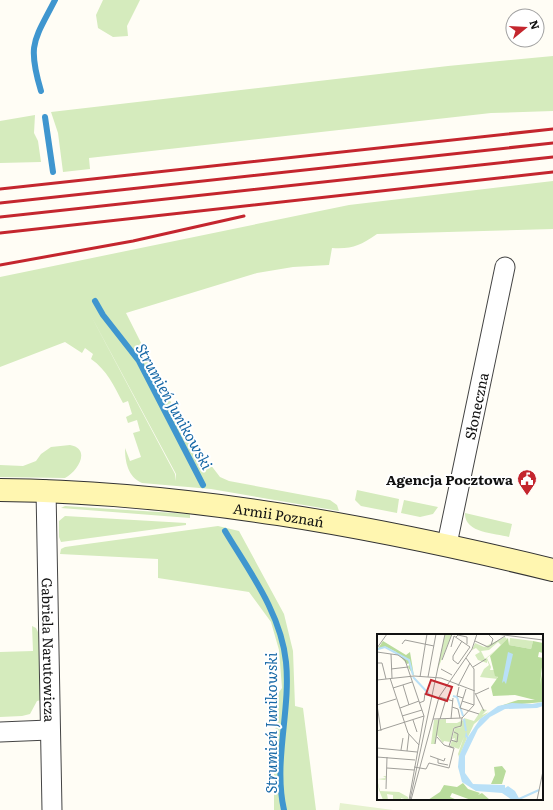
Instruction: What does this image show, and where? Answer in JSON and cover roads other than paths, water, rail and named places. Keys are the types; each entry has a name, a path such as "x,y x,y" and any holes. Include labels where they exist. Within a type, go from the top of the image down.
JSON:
{"main road":[{"name":"Armii Poznań","path":"0,490 46,490 126,496 259,511 345,524 447,544 553,570"}],"street":[{"name":"Słoneczna","path":"447,544 505,267"},
{"name":"Gabriela Narutowicza","path":"46,490 49,730 52,810"},
{"path":"0,732 49,730"}],"waterway":[{"name":"Strumień Junikowski","path":"41,91 34,63 35,43 42,25 55,0"},
{"name":"Strumień Junikowski","path":"45,117 53,172"},
{"name":"Strumień Junikowski","path":"95,301 103,315 139,361 203,485"},
{"name":"Strumień Junikowski","path":"225,531 263,593 278,626 283,644 287,680 280,773 284,810"}],"railway":[{"path":"0,189 553,129"},
{"path":"0,203 553,143"},
{"path":"0,217 553,157"},
{"path":"0,233 553,172"},
{"path":"0,265 133,241 244,216"}],"place":[{"name":"Agencja Pocztowa","path":"527,496"}]}
